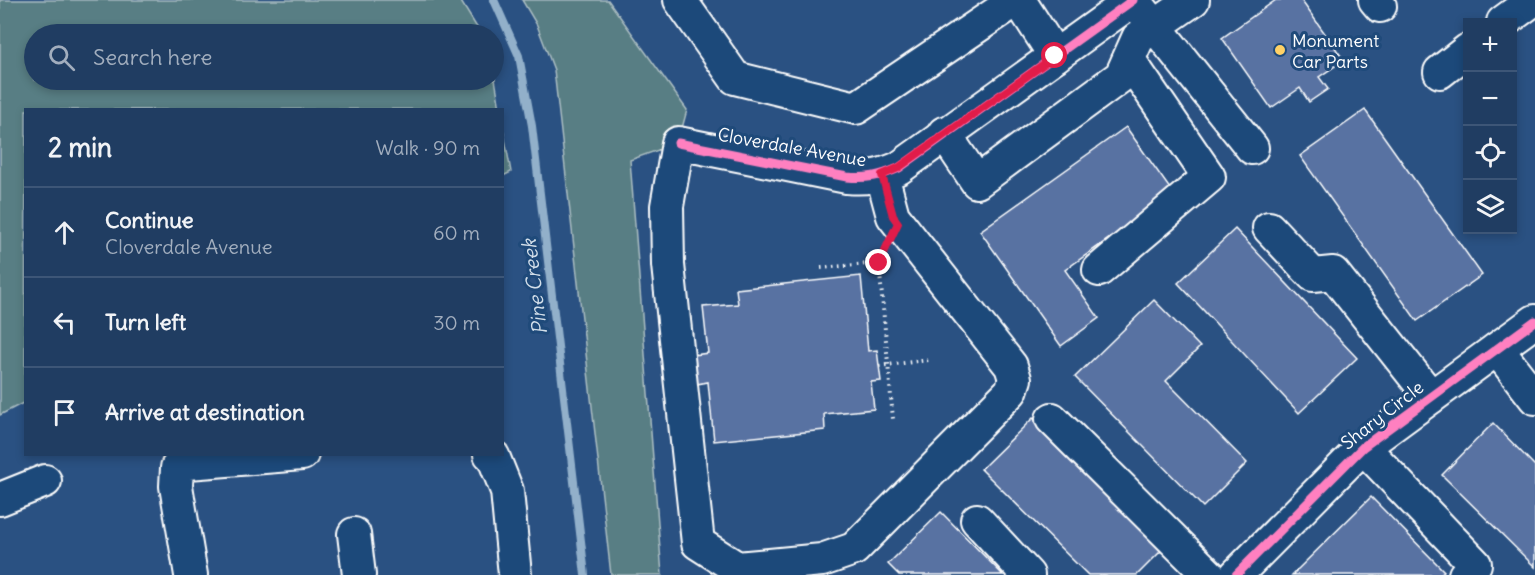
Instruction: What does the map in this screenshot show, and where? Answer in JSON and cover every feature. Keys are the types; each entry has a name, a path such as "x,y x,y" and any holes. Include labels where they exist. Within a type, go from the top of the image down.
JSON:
{"street":[{"path":"680,0 735,78 856,108 1018,0 1055,56"},
{"path":"1134,0 1252,148"},
{"name":"Cloverdale Avenue","path":"898,223 1011,366 1015,379 1011,391 854,549 822,560 737,568 698,543 668,265 667,206 678,143 847,177 865,179 882,175 898,168 1134,0"},
{"path":"945,133 977,182 1121,76 1138,38 1193,0"},
{"path":"1508,18 1533,0"},
{"path":"1440,72 1463,53"},
{"path":"1099,270 1209,177 1129,60"},
{"path":"882,175 893,216 898,223"},
{"path":"1269,228 1313,275 1333,273 1431,397"},
{"name":"Shary Circle","path":"1236,575 1363,447 1535,321"},
{"path":"1497,349 1535,398"},
{"path":"1052,419 1209,575"},
{"path":"1363,447 1475,564 1465,575"},
{"path":"191,575 176,486 177,468 188,463 277,456"},
{"path":"493,456 507,491 515,575"},
{"path":"0,499 45,481"},
{"path":"977,520 1028,575"},
{"path":"354,534 359,575"}],"path":[{"path":"893,419 879,263 898,223"},
{"path":"821,268 879,263"},
{"path":"879,366 929,360"}],"green space":[{"path":"0,0 460,0 475,24 24,24 24,90 497,90 500,108 24,108 24,403 0,415"},
{"path":"522,0 608,0 687,110 678,143 630,160 662,575 611,575 554,70 537,25"},
{"path":"504,134 511,172 504,176"}],"building":[{"path":"1276,0 1301,0 1344,60 1319,77 1328,89 1309,102 1300,88 1271,108 1222,38"},
{"path":"1365,110 1482,275 1417,321 1300,156"},
{"path":"1126,127 1173,193 1065,270 1099,318 1061,346 980,231"},
{"path":"1235,229 1357,358 1299,413 1178,283"},
{"path":"861,276 868,351 877,350 881,381 871,382 874,409 824,414 825,430 714,441 708,382 697,384 694,355 708,353 703,307 738,304 736,289"},
{"path":"1154,300 1200,347 1166,381 1247,463 1203,507 1075,377"},
{"path":"1033,418 1164,548 1137,575 1088,575 981,469"},
{"path":"1493,423 1535,466 1535,567 1442,475"},
{"path":"1371,497 1444,571 1439,575 1292,575"},
{"path":"941,512 1003,575 899,575 888,564"}],"waterway":[{"name":"Pine Creek","path":"494,0 519,56 532,126 585,575"}],"cycle path":[{"path":"678,143 847,177 861,178 886,173 899,168 1133,0"},
{"path":"1236,575 1363,447 1535,321"}],"place":[{"name":"Monument Car Parts","path":"1280,50"}],"route":[{"path":"879,263 898,223 893,216 882,175 898,168 1055,56"}]}
